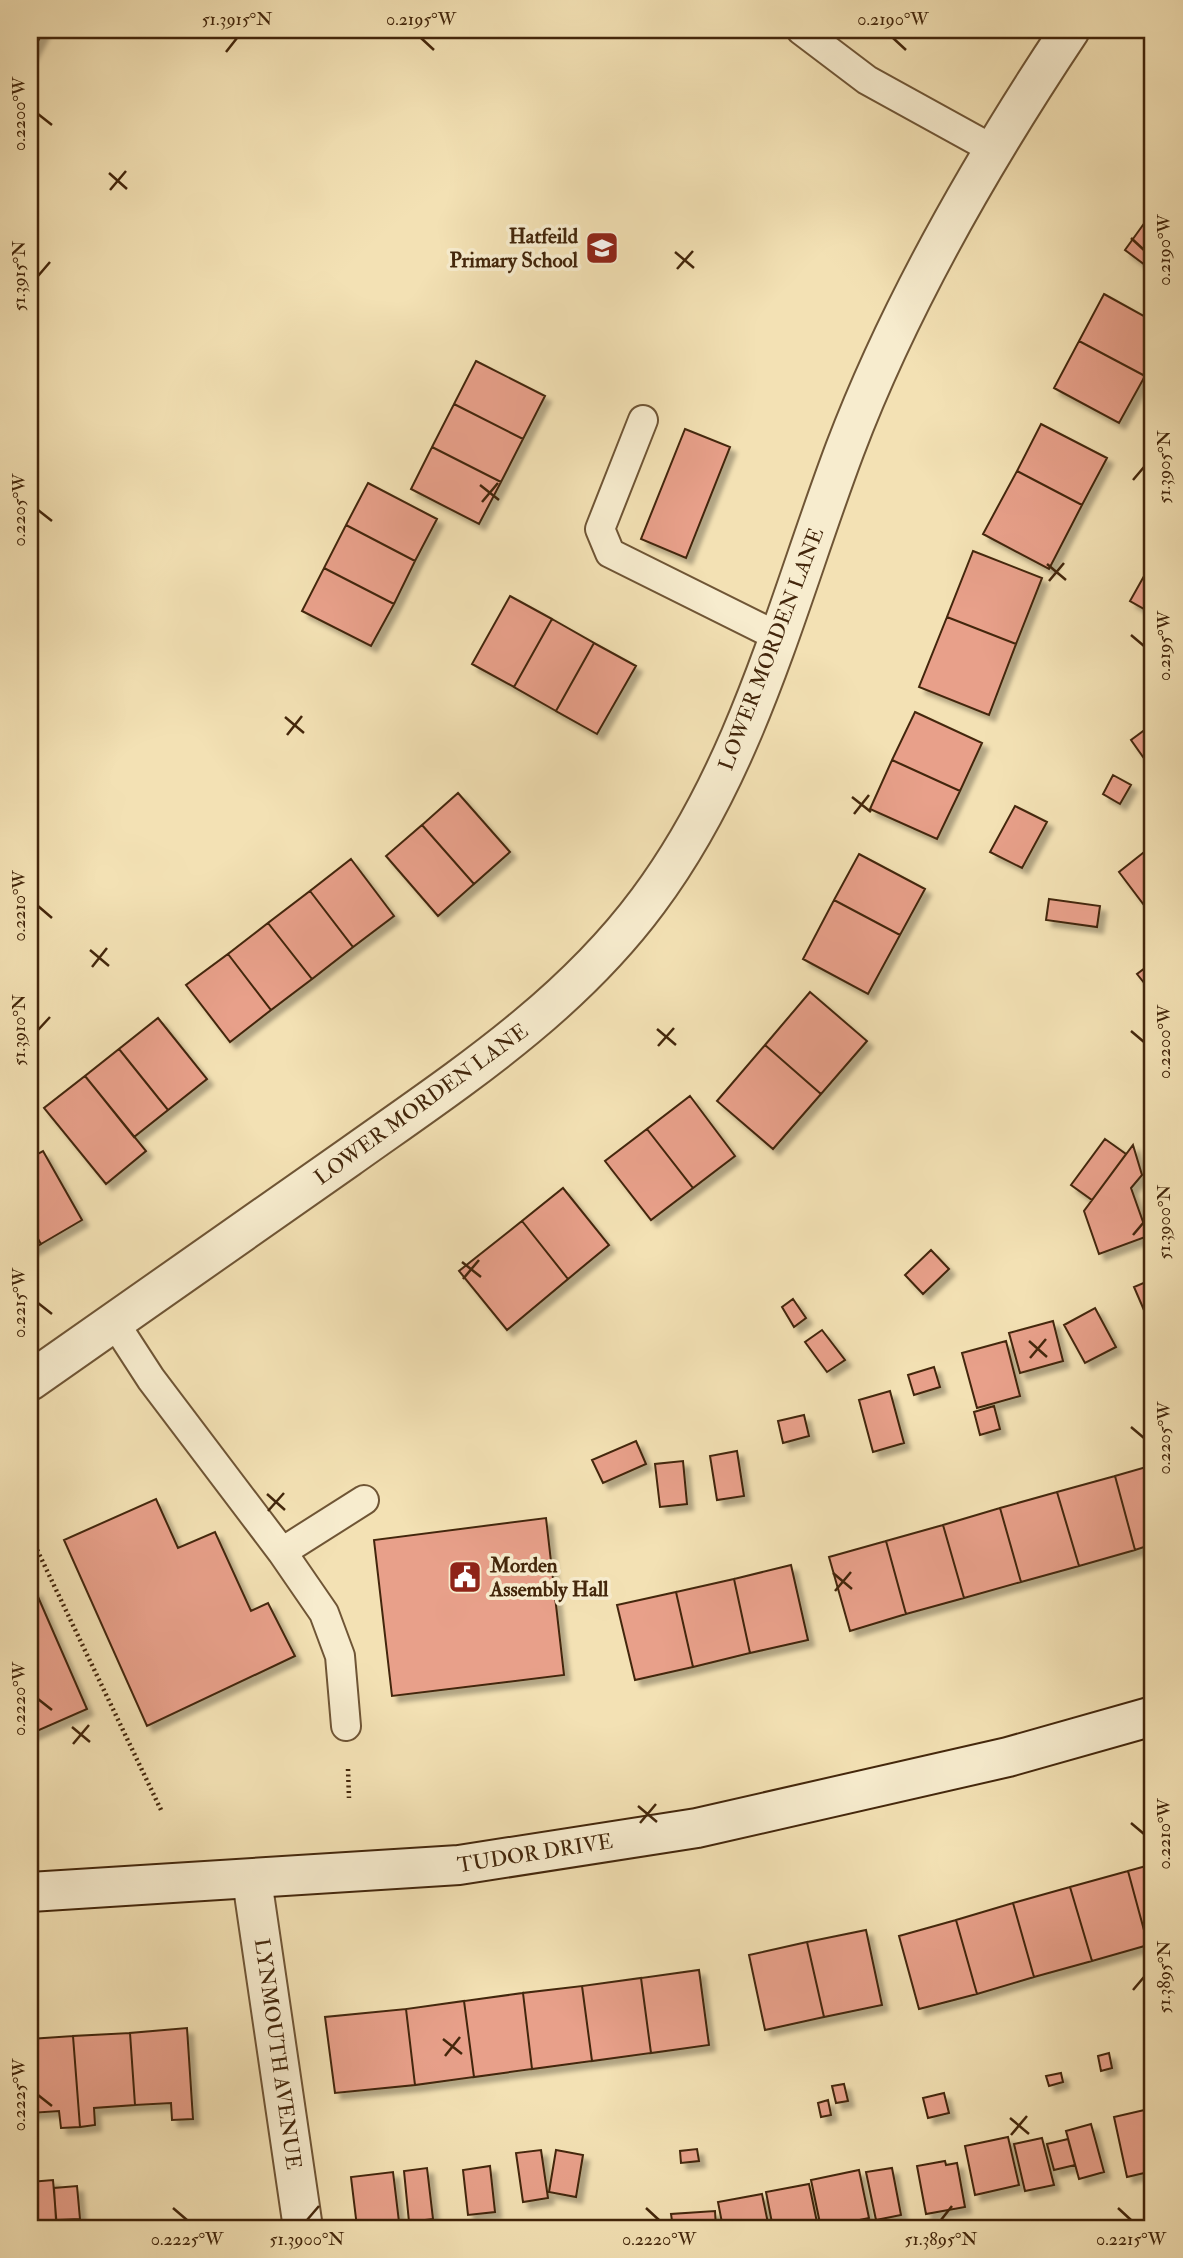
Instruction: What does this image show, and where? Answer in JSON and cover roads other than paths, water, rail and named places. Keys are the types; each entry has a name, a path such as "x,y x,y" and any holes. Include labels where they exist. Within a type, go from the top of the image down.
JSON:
{"street":[{"name":"LOWER MORDEN LANE","path":"30,1381 505,1046 600,959 648,902 701,820 739,741 779,637 846,445 901,323 994,150 1070,30"},
{"name":"TUDOR DRIVE","path":"30,1892 459,1865 697,1828 1008,1757 1153,1716"},
{"name":"LYNMOUTH AVENUE","path":"252,1880 303,2228"}],"lane":[{"path":"801,30 867,80 994,150"},
{"path":"643,419 600,529 610,553 779,637"},
{"path":"114,1322 151,1379 282,1552 324,1613 340,1657 346,1726"},
{"path":"282,1552 364,1500"}],"place":[{"name":"Hatfeild Primary School","path":"602,248"},
{"name":"Morden Assembly Hall","path":"465,1577"}]}
